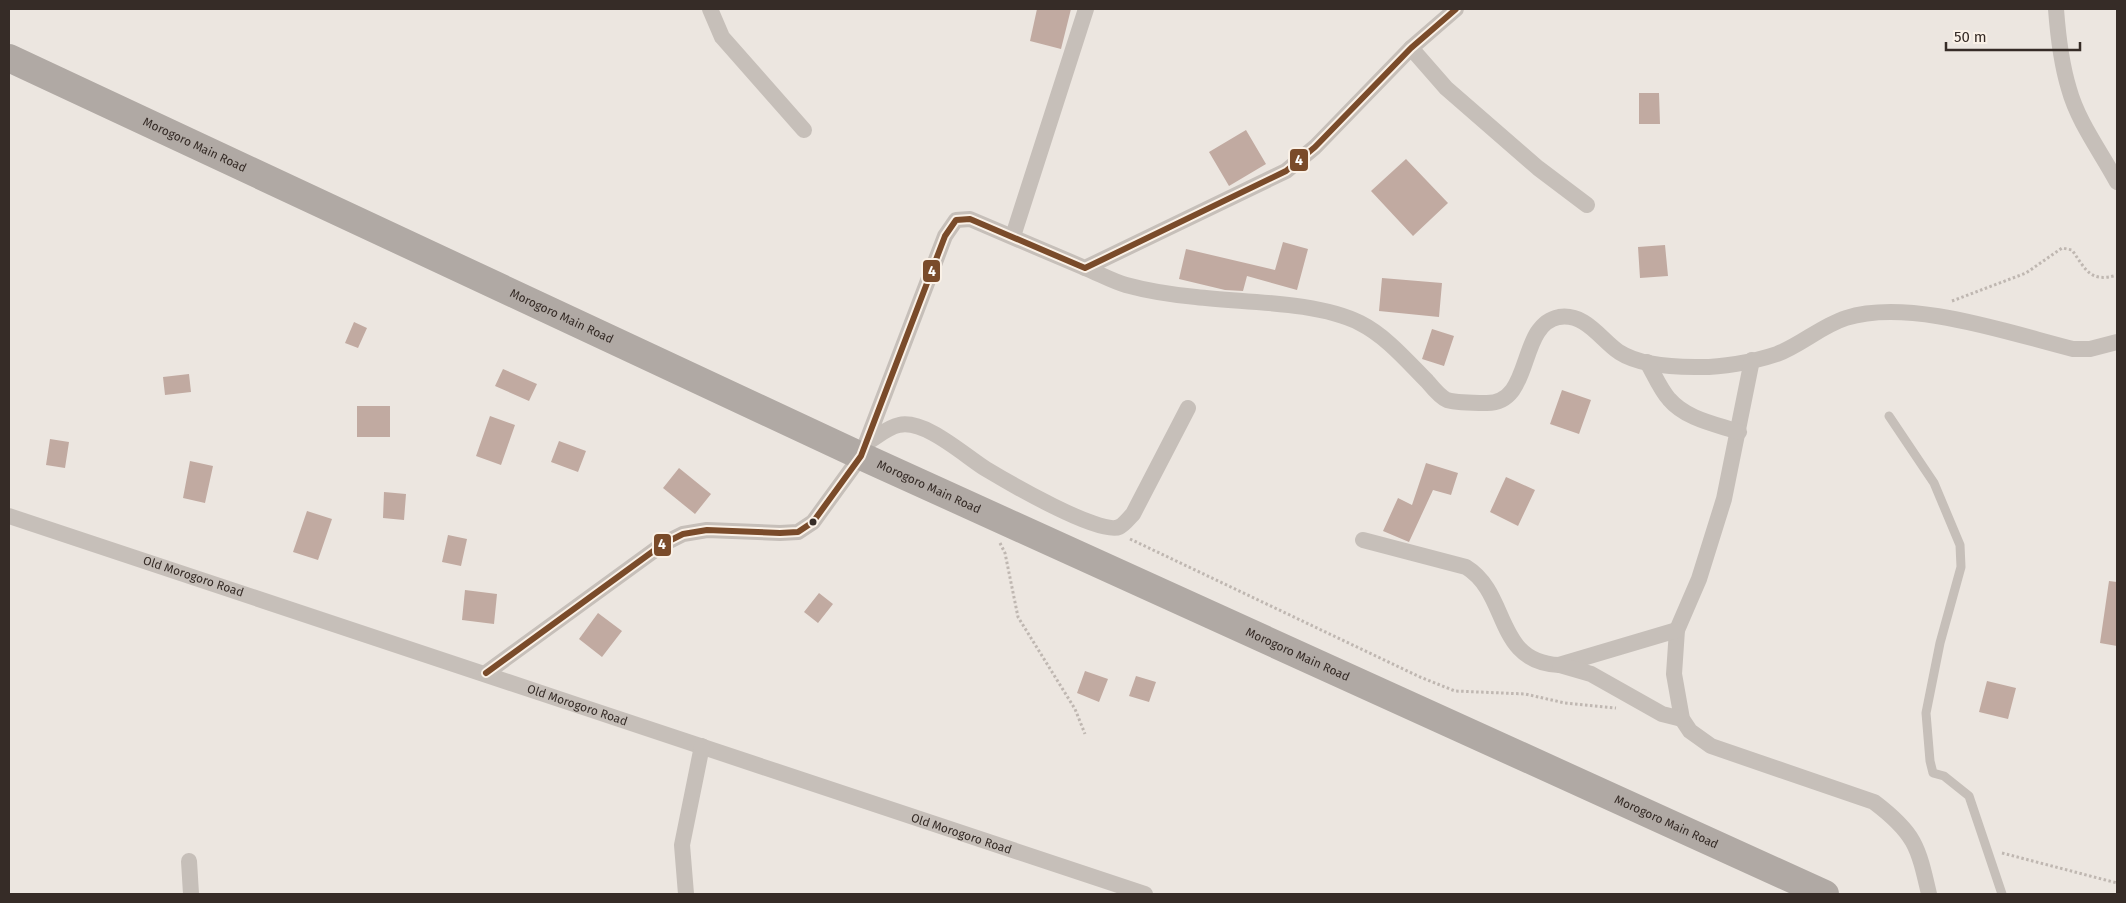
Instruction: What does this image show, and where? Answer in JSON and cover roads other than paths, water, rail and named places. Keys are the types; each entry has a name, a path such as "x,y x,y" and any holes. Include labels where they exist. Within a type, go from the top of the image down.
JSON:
{"highway":[{"name":"Morogoro Main Road","path":"9,58 863,450 984,512 1825,894"}],"street":[{"path":"710,9 722,37 804,130"},
{"path":"1013,236 1086,9"},
{"path":"1085,268 1286,171 1314,147 1411,48 1438,15 1456,9"},
{"path":"2056,9 2059,48 2069,90 2082,122 2117,182"},
{"path":"1411,48 1446,88 1538,168 1586,205"},
{"path":"486,673 663,544 683,534 707,530 798,532 813,522 863,450 945,236 956,220 970,219 1126,285 1194,297 1280,305 1332,313 1361,323 1388,344 1445,400 1489,403 1507,398 1518,380 1525,358 1540,330 1557,317 1572,317 1586,323 1620,353 1647,362 1696,368 1752,360 1777,354 1844,319 1876,311 1897,310 1974,323 2073,349 2090,349 2117,342"},
{"path":"1752,360 1724,499 1699,579 1677,630 1674,674 1682,720 1690,732 1711,746 1874,802 1896,819 1914,842 1928,894"},
{"path":"1647,362 1668,398 1680,410 1702,420 1739,432"},
{"path":"863,450 899,425 912,426 930,432 985,468 1032,495 1080,518 1110,529 1120,527 1133,514 1188,408"},
{"name":"Old Morogoro Road","path":"9,516 486,673 1145,894"},
{"path":"1363,540 1466,567 1475,572 1492,598 1505,629 1518,648 1532,658 1548,664 1560,665 1591,674 1662,714 1682,720"},
{"path":"1560,665 1677,630"},
{"path":"686,894 682,845 702,746"},
{"path":"189,861 191,894"}],"lane":[{"path":"1889,416 1934,483 1960,545 1961,567 1940,643 1926,713 1930,762 1933,773 1944,776 1969,796 1978,818 1985,848 2002,894"}]}
